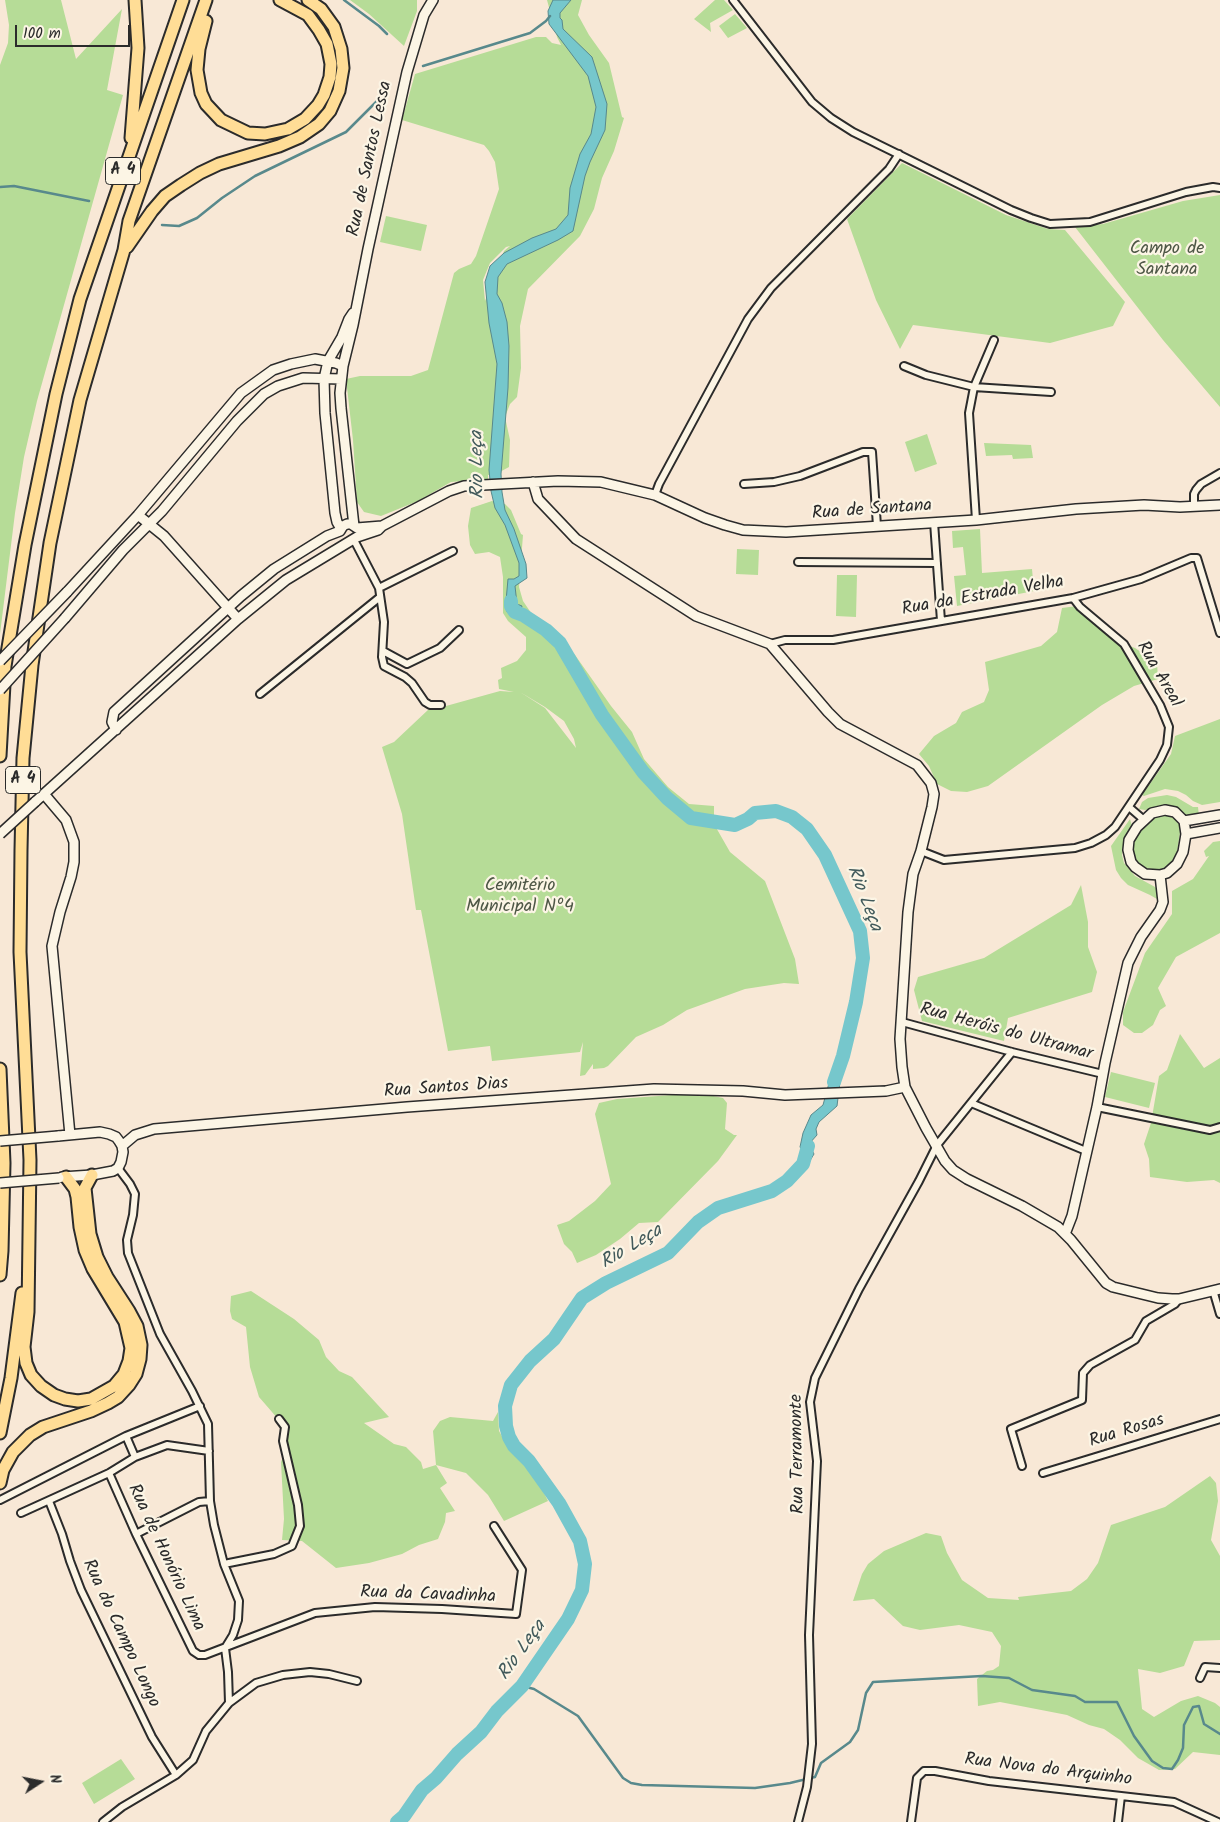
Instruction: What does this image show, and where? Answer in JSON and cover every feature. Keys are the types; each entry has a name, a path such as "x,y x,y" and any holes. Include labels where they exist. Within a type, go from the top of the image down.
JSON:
{"highway":[{"path":"130,150 137,62 135,0"},
{"name":"A 4","path":"0,756 5,666 25,545 56,394 80,299 183,0"},
{"path":"207,0 210,8 199,49 196,70 201,93 206,104 221,120 248,133 265,134 288,129 305,119 318,105 330,78 331,64 327,44 320,30 308,15 280,0"},
{"name":"A 4","path":"0,1433 11,1378 29,1247 30,1160 20,943 24,758 32,665 50,543 79,408 124,250 129,221 207,0"},
{"path":"124,250 165,196 200,172 219,164 279,146 300,137 319,124 330,110 338,91 343,68 341,49 334,27 321,9 308,0"},
{"path":"0,1069 4,1163 0,1275"},
{"path":"0,1483 3,1470 13,1452 30,1435 43,1427 91,1411 108,1403 118,1397 136,1374 141,1345 137,1326 107,1277 97,1257 90,1234 85,1188 92,1175"},
{"path":"29,1247 28,1312 24,1348 26,1363 31,1375 41,1386 54,1395 65,1399 91,1399 114,1386 124,1374 131,1348 125,1322 93,1269 80,1227 77,1197 74,1189 63,1177"}],"street":[{"name":"Rua de Santos Lessa","path":"424,0 424,15"},
{"name":"Rua de Santos Lessa","path":"354,535 341,408 343,366 406,72 424,15 433,0"},
{"path":"732,0 812,102 831,118 853,132 1010,210 1050,224 1090,222 1186,192 1213,187 1220,188"},
{"path":"655,495 659,484 748,320 771,288 888,170 899,154"},
{"name":"Rua de Santos Lessa","path":"340,530 333,495 325,413 324,379 328,361 342,337 348,319 355,311"},
{"path":"976,520 969,413 974,386 994,340"},
{"path":"0,661 138,515 242,393 272,370 291,364 316,359 343,366"},
{"path":"904,366 926,375 974,386 1051,392"},
{"path":"0,690 122,550 149,524 252,405 264,394 278,386 303,378 342,379"},
{"path":"213,425 226,435"},
{"path":"744,484 774,482 800,476 864,452 872,452 877,526"},
{"path":"1194,507 1194,494 1196,490 1201,484 1220,473"},
{"path":"533,482 538,500 576,539 696,616 770,644 821,705 840,724 917,765 926,774 934,794 921,851 913,874 908,912 902,1022 902,1067 905,1087 926,1128 953,1170 1045,1219 1065,1234 1106,1284 1121,1290 1158,1298 1179,1299 1216,1290 1220,1314"},
{"name":"Rua de Santana","path":"354,535 378,530 382,526 449,491 464,486 533,482 600,482 655,495 705,518 743,530 786,532 976,520 1044,511 1076,509 1144,505 1194,507 1220,505"},
{"path":"138,515 164,536 238,619"},
{"path":"934,522 941,621"},
{"path":"116,730 112,722 114,712 228,607 274,569 347,524 379,588 384,622 384,666 412,683 425,702 430,705 441,705"},
{"path":"340,530 342,538 354,535"},
{"path":"0,834 238,619 286,580 354,535"},
{"path":"379,588 453,550"},
{"name":"Rua da Estrada Velha","path":"770,644 786,640 833,640 1073,598 1141,579 1191,558 1197,558 1220,633"},
{"path":"798,562 937,563"},
{"path":"260,694 380,597"},
{"name":"Rua Areal","path":"921,851 944,860 1075,848 1092,843 1115,827 1160,760 1167,745 1169,725 1160,705 1124,644 1080,607 1073,598"},
{"path":"383,651 407,664 440,648 459,630"},
{"path":"44,794 66,820 74,842 74,862 71,877 52,946 70,1135"},
{"path":"1129,808 1134,810 1144,820"},
{"path":"1165,810 1175,812 1184,821 1186,834 1183,852 1177,864 1167,873 1160,875 1152,875 1135,867 1128,856 1128,845 1131,835 1144,820 1152,814 1165,810"},
{"path":"1184,821 1220,815"},
{"path":"1186,834 1220,828"},
{"path":"1065,1234 1072,1216 1128,963 1141,937 1160,910 1163,902 1160,875"},
{"name":"Rua Heróis do Ultramar","path":"902,1022 1103,1074"},
{"name":"Rua Terramonte","path":"798,1822 808,1787 812,1744 809,1635 817,1461 810,1402 815,1378 859,1289 937,1145 1012,1052"},
{"name":"Rua Santos Dias","path":"122,1146 136,1135 154,1128 406,1107 654,1090 786,1095 873,1092 905,1087"},
{"path":"971,1103 1086,1151"},
{"path":"1097,1107 1210,1130 1220,1127"},
{"path":"0,1141 100,1132 116,1137 122,1146 123,1155 118,1168 108,1172 0,1184"},
{"path":"118,1168 135,1194 133,1215 127,1240 128,1253 160,1334 208,1424 210,1501 214,1525 224,1564 239,1601 238,1620 233,1635 225,1648 229,1703"},
{"path":"1022,1466 1011,1429 1082,1400 1083,1373 1090,1365 1135,1340 1146,1321 1175,1304 1179,1299"},
{"path":"0,1500 126,1436 200,1406"},
{"name":"Rua Rosas","path":"1043,1473 1220,1419"},
{"path":"224,1564 274,1554 292,1546 300,1526 298,1505 283,1441 285,1427 279,1420"},
{"path":"126,1436 135,1457"},
{"path":"22,1513 109,1473 135,1457 167,1445 209,1451"},
{"name":"Rua de Honório Lima","path":"109,1473 136,1534 193,1651 199,1655 205,1655 225,1648"},
{"name":"Rua do Campo Longo","path":"49,1501 81,1590 134,1702 152,1737 176,1775"},
{"path":"136,1534 198,1502 210,1501"},
{"name":"Rua da Cavadinha","path":"225,1648 315,1613 375,1607 520,1614 522,1570 494,1526"},
{"path":"1200,1678 1205,1667 1220,1668"},
{"path":"102,1822 122,1807 176,1775 193,1760 206,1731 229,1703 256,1684 284,1675 310,1672 357,1680"},
{"name":"Rua Nova do Arquinho","path":"912,1822 918,1778 924,1771 935,1770 989,1781 1174,1802 1218,1822"},
{"path":"1118,1822 1121,1796"}],"green space":[{"path":"5,0 61,0 76,59 122,9 107,90 123,95 37,401 24,457 0,634 0,65 8,43 9,25"},
{"path":"350,0 417,0 417,11 404,46 369,14"},
{"path":"547,0 582,0 578,15 589,35 609,63 622,117 624,118 614,151 602,178 594,209 580,236 528,289 520,326 521,368 517,397 510,404 505,417 510,440 509,467 496,474 488,475 488,479 451,482 418,501 381,516 364,512 357,502 353,440 346,379 360,376 411,376 428,370 454,273 471,264 476,256 499,189 495,162 484,145 402,120 415,74 536,37 546,37 552,43 561,45","holes":["510,246 504,251 485,301 483,280 490,263 506,247"]},
{"path":"715,0 724,0 733,10 710,23 711,32 694,19"},
{"path":"735,14 747,28 728,38 719,26"},
{"path":"902,163 1006,215 1048,229 1065,230 1125,302 1113,326 1050,343 913,325 900,349 876,300 847,219"},
{"name":"Campo de Santana","path":"1220,195 1220,407 1163,340 1075,227 1103,224 1183,201"},
{"path":"386,216 427,225 421,251 380,242"},
{"path":"927,434 937,464 915,472 905,442"},
{"path":"984,443 1031,445 1033,458 1013,459 1012,455 986,456"},
{"name":"Cemitério Municipal Nº4","path":"492,501 505,504 511,510 523,535 519,587 523,601 542,629 559,638 575,655 632,732 644,759 668,787 689,804 714,806 714,824 730,852 765,881 795,959 799,984 784,983 745,989 687,1010 663,1025 636,1037 608,1066 593,1069 593,1064 585,1075 580,1076 583,1042 580,1052 492,1061 490,1046 448,1051 421,910 416,910 402,814 382,747 394,742 429,709 500,691 514,692 499,689 498,680 502,678 501,668 517,661 526,650 526,637 508,621 503,613 503,577 500,557 489,552 475,554 470,545 468,526 471,508","holes":["520,692 545,707 564,721 574,739 576,748 545,708"]},
{"path":"980,529 982,573 1032,569 1034,591 957,606 954,576 966,575 963,547 953,548 952,531"},
{"path":"737,549 759,550 758,575 736,574"},
{"path":"837,575 857,575 856,617 836,616"},
{"path":"1077,606 1091,612 1117,641 1135,648 1157,663 1158,679 1134,686 1102,705 988,786 967,792 951,791 937,784 929,766 919,754 934,736 956,723 962,712 984,702 989,690 985,662 1041,646 1057,632 1062,608"},
{"path":"1220,719 1220,802 1202,805 1178,791 1165,789 1142,795 1171,754 1175,736"},
{"path":"1167,795 1176,797 1193,807 1198,807 1199,816 1190,817 1177,809 1162,807 1145,810 1139,809 1142,802 1148,798"},
{"path":"1167,815 1176,819 1181,827 1176,858 1169,866 1158,870 1144,868 1134,855 1133,849 1136,836 1157,816"},
{"path":"1130,819 1132,826 1124,841 1122,855 1124,863 1135,876 1155,887 1159,893 1159,904 1157,899 1128,885 1116,870 1111,846"},
{"path":"1220,841 1220,933 1176,957 1158,988 1166,1006 1160,1010 1153,1025 1142,1033 1134,1033 1123,1025 1123,1012 1145,953 1172,914 1172,891 1193,879 1209,856 1206,857 1204,851 1213,842"},
{"path":"1081,885 1088,922 1088,947 1097,972 1092,992 1008,1018 1004,1041 922,1021 914,990 918,977 984,958 1071,905"},
{"path":"1180,1034 1204,1068 1220,1058 1220,1183 1214,1180 1187,1182 1150,1177 1149,1159 1144,1144 1151,1123 1159,1076 1167,1070"},
{"path":"1111,1072 1155,1083 1149,1108 1105,1097"},
{"path":"699,1093 723,1098 727,1103 725,1129 737,1135 718,1161 658,1222 639,1223 596,1255 577,1263 572,1252 564,1244 557,1225 569,1221 595,1201 611,1184 595,1114 599,1103 617,1099"},
{"path":"251,1291 294,1319 319,1340 326,1357 339,1371 352,1377 389,1417 364,1423 394,1444 406,1447 421,1462 423,1469 436,1465 447,1483 440,1488 455,1511 446,1513 445,1522 438,1539 419,1545 402,1554 369,1563 336,1568 302,1541 282,1540 284,1519 281,1462 285,1452 285,1427 259,1397 250,1367 246,1327 232,1319 230,1311 231,1296"},
{"path":"498,1412 499,1431 508,1447 538,1481 548,1501 504,1521 488,1495 466,1473 436,1465 433,1431 440,1421 450,1417 493,1421"},
{"path":"1210,1476 1216,1483 1218,1501 1211,1540 1220,1556 1220,1640 1194,1641 1184,1666 1160,1673 1138,1669 1142,1709 1154,1717 1181,1701 1198,1696 1220,1707 1220,1755 1193,1752 1175,1769 1159,1770 1138,1758 1120,1740 1104,1729 1089,1725 1067,1715 1000,1702 978,1706 977,1679 987,1671 999,1666 1001,1646 992,1632 959,1625 920,1630 903,1626 874,1599 853,1601 862,1574 868,1564 884,1551 926,1533 941,1536 947,1553 962,1580 988,1598 1019,1600 1018,1597 1071,1591 1087,1579 1098,1563 1111,1525 1165,1507"},
{"path":"121,1759 135,1779 94,1804 82,1783"}],"water":[{"path":"553,0 571,0 560,13 563,29 592,57 607,104 605,130 585,176 573,231 507,264 498,277 497,294 502,303 507,322 509,346 508,388 501,474 502,492 505,510 514,529 526,564 527,578 515,586 517,604 522,606 519,619 507,612 506,601 508,579 514,579 519,576 519,563 505,525 495,508 491,491 489,470 497,364 489,323 485,282 490,266 504,253 532,238 556,229 568,215 570,188 580,154 591,134 596,107 588,76 549,24 548,11"},
{"path":"834,1065 842,1066 837,1106 819,1122 816,1129 817,1135 809,1144 814,1154 808,1164 802,1163 804,1153 800,1147 803,1133 811,1115 823,1105"}],"waterway":[{"path":"344,0 387,34"},
{"path":"423,66 530,33 550,16"},
{"path":"162,225 179,226 197,218 222,198 255,176 346,132 383,95"},
{"path":"0,187 14,186 89,201"},
{"name":"Rio Leça","path":"511,601 511,606 515,612 546,630 560,643 602,715 643,772 667,798 691,818 735,825 748,819 755,813 776,811 792,817 807,829 825,855 860,931 863,958 856,1002 843,1056 834,1082"},
{"name":"Rio Leça","path":"397,1822 404,1816 422,1790 481,1732 497,1711 522,1686 568,1619 582,1590 585,1564 580,1541 559,1503 509,1437 506,1426 505,1406 511,1385 530,1361 554,1339 582,1298 606,1283 668,1253 698,1222 718,1208 772,1191 787,1181 803,1164 808,1146"},
{"path":"522,1686 534,1689 578,1716 623,1778 631,1783 642,1785 755,1788 815,1777 821,1763 850,1742 858,1730 866,1693 873,1682 982,1676 1009,1678 1032,1690 1075,1696 1085,1702 1117,1702 1134,1736 1152,1761 1163,1768 1172,1769 1178,1760 1183,1748 1184,1725 1193,1707 1199,1706 1204,1724 1220,1734"}]}
